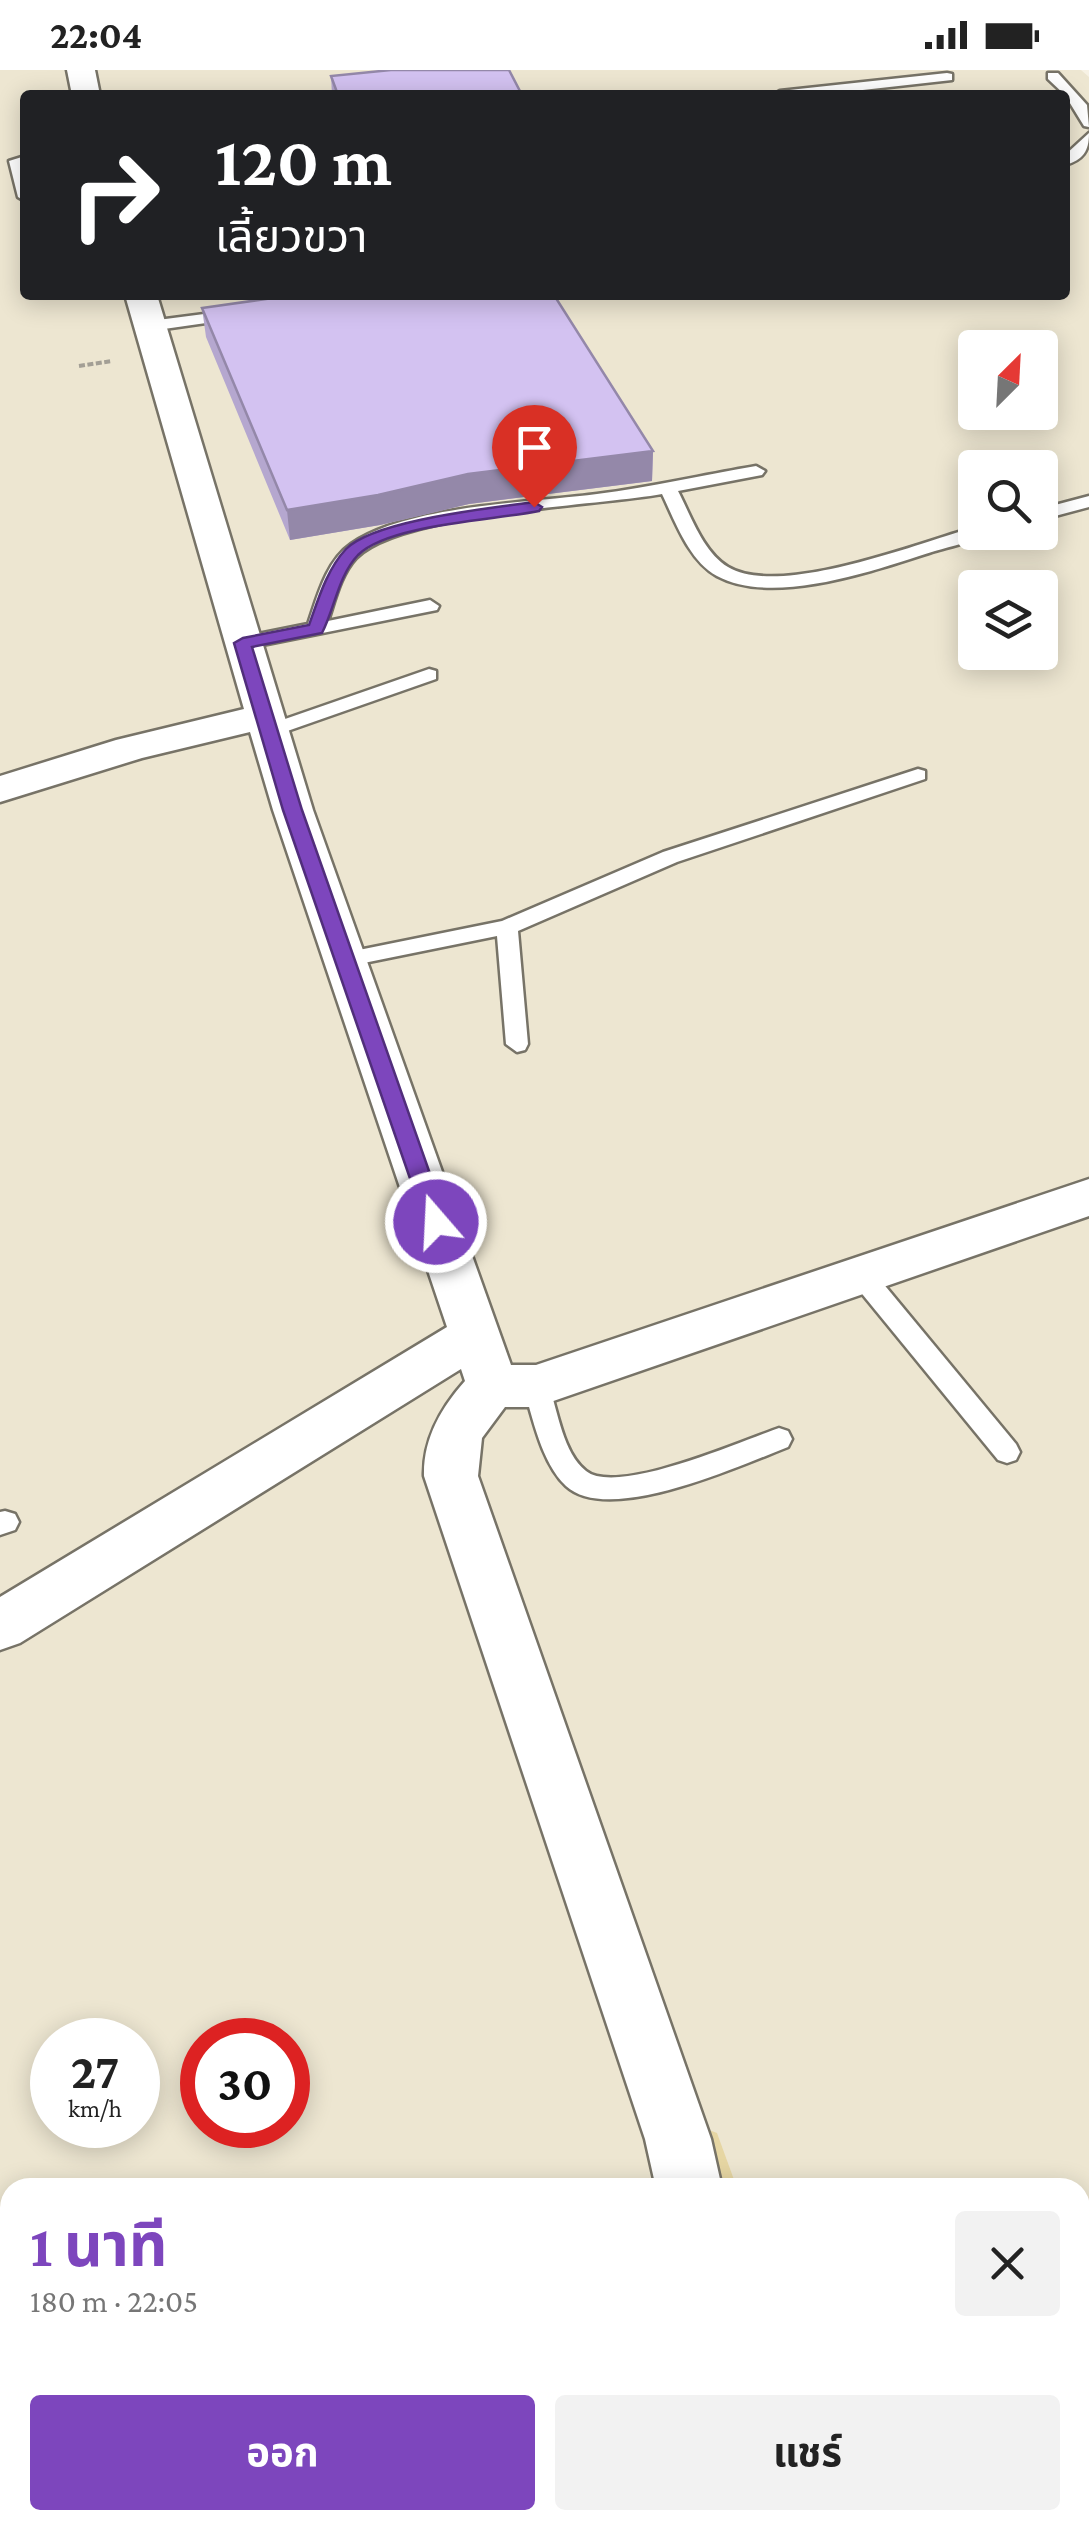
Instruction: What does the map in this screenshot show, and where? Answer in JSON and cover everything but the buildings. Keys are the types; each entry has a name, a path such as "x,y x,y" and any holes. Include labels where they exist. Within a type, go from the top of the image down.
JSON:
{"street":[{"path":"146,310 267,724 344,960 501,1369"},
{"path":"0,789 130,749 267,724"},
{"path":"0,1626 501,1369 863,1277 1089,1197"},
{"path":"501,1369 456,1432 448,1453 451,1476 678,2140 687,2178"}],"lane":[{"path":"1054,76 1067,90"},
{"path":"826,90 947,77"},
{"path":"1070,94 1089,123"},
{"path":"1070,158 1089,136"},
{"path":"146,310 262,312"},
{"path":"316,629 334,580 353,550 380,536 460,517 756,471"},
{"path":"666,487 701,551 731,578 755,583 820,576 958,537"},
{"path":"1058,510 1089,501"},
{"path":"243,643 430,606"},
{"path":"267,724 428,675"},
{"path":"344,960 507,927 670,857 918,774"},
{"path":"507,927 517,1044"},
{"path":"863,1277 1007,1452"},
{"path":"501,1369 580,1482 609,1490 678,1476 779,1439"}],"shaded area":[{"path":"0,70 1081,70 1089,77 1089,2178 0,2178"}],"waterway":[{"path":"709,2141 722,2178"}],"route":[{"path":"436,1222 293,810 243,643 316,629 334,580 353,550 380,536 460,517 534,507"}]}
